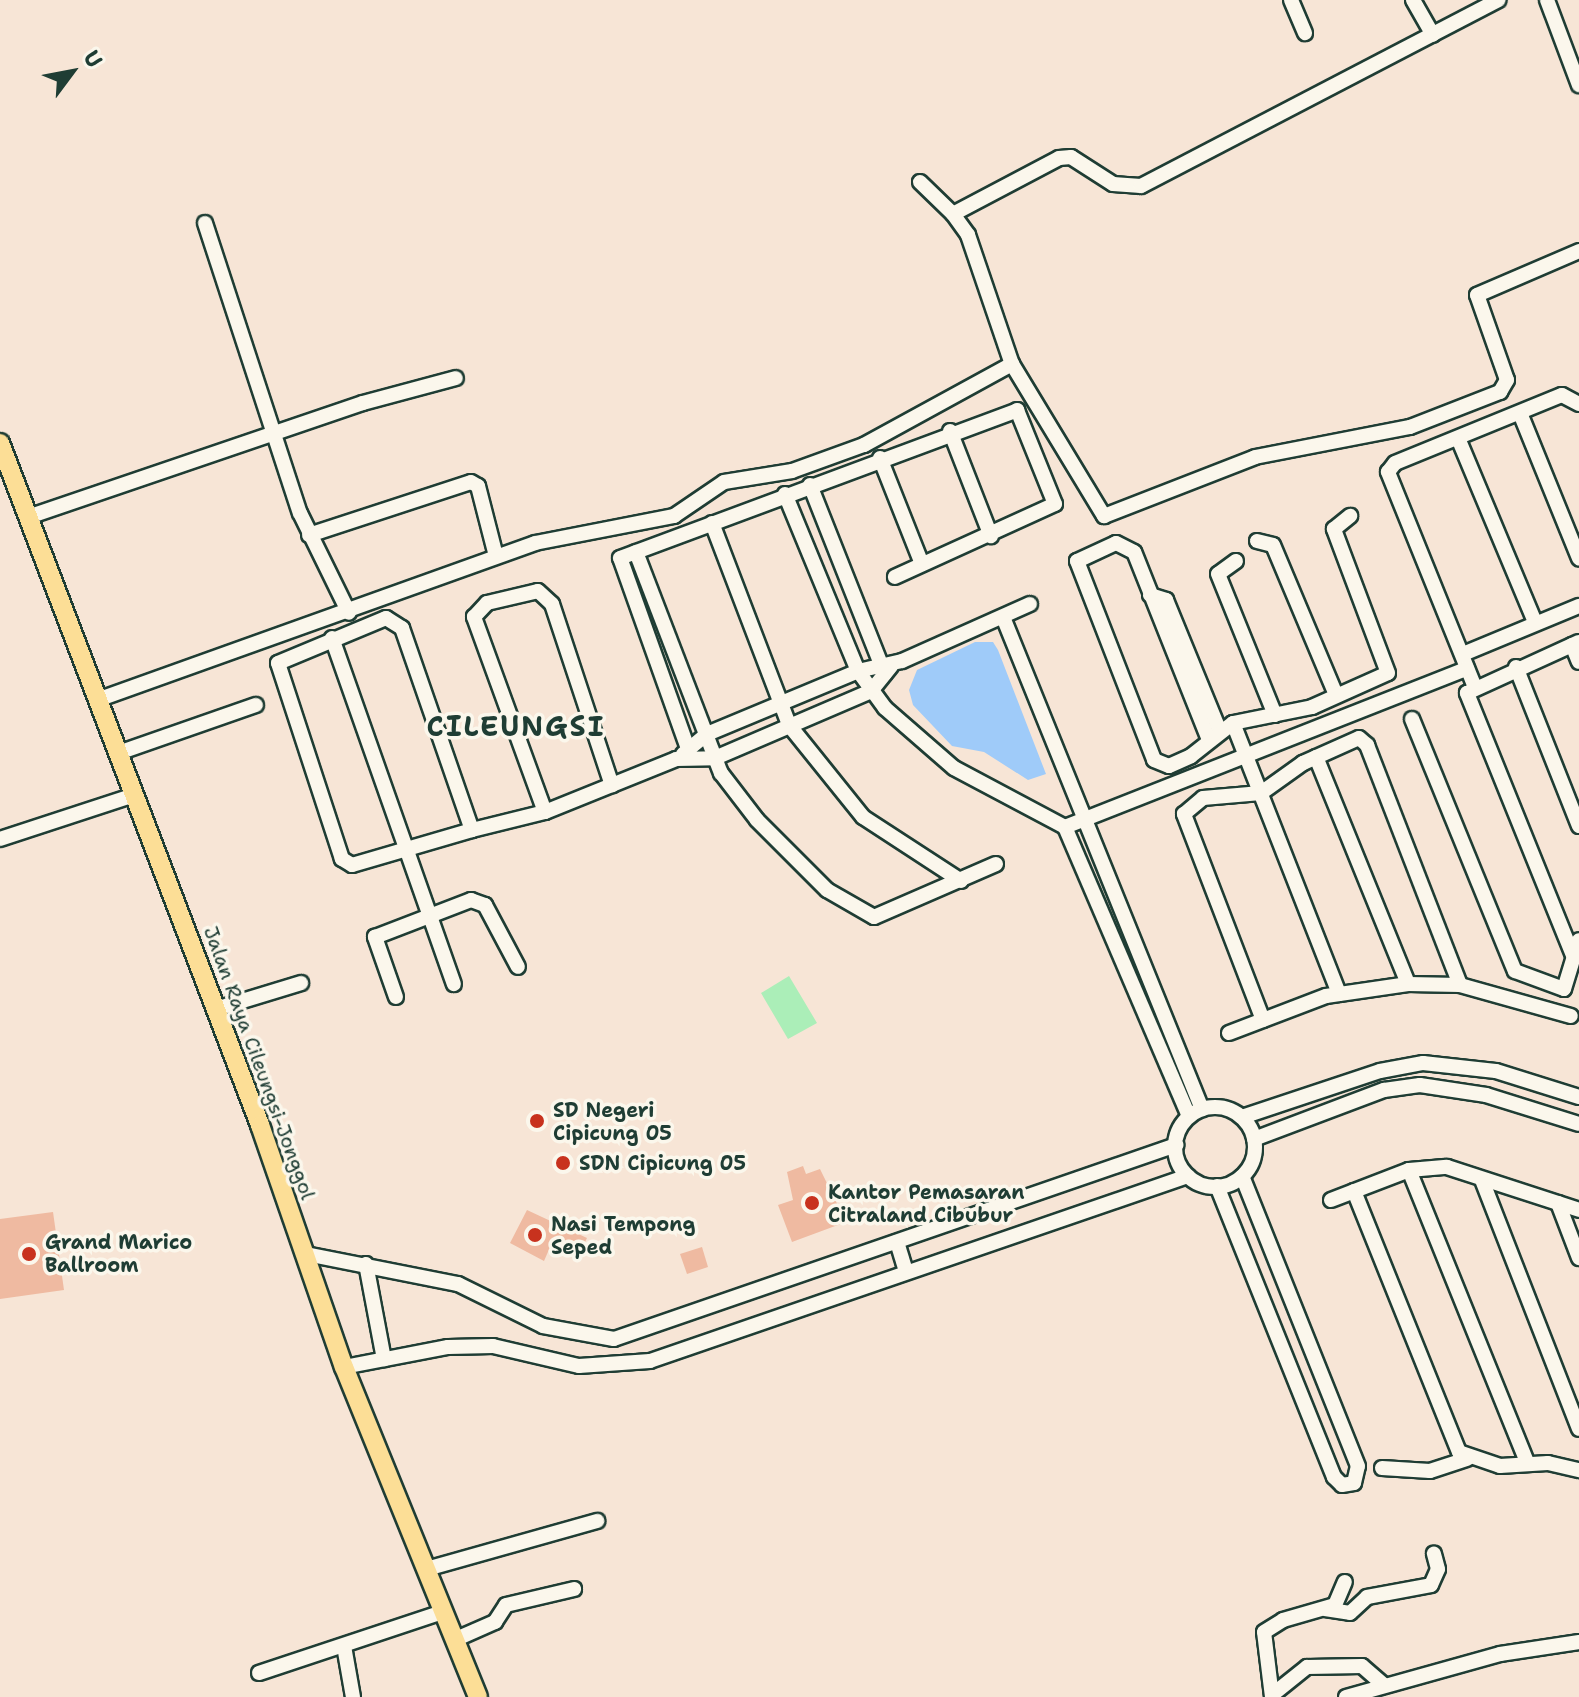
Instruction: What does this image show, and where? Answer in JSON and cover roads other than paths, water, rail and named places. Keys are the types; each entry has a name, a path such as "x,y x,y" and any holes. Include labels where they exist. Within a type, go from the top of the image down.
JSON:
{"main road":[{"name":"Jalan Raya Cileungsi-Jonggol","path":"1,451 216,1009 344,1367 478,1697"}],"street":[{"path":"1291,0 1305,33"},
{"path":"1413,0 1433,35"},
{"path":"953,214 1059,158 1071,157 1113,184 1141,186 1499,0"},
{"path":"1547,0 1579,85"},
{"path":"920,182 953,214 968,235 1012,364 1096,510 1114,514 1255,457 1410,427 1500,392 1507,380 1477,295 1579,251"},
{"path":"205,223 309,535 349,613"},
{"path":"97,700 349,613 496,556 619,522 674,516 724,482 792,471 864,445 1012,364"},
{"path":"28,517 274,432 456,378"},
{"path":"1574,958 1468,700 1474,685 1388,472 1395,463 1562,395 1579,404"},
{"path":"685,755 618,562 636,552 950,431 1017,410 1055,496 1050,511 895,577"},
{"path":"1520,413 1579,558"},
{"path":"950,431 991,536"},
{"path":"1458,438 1535,622"},
{"path":"880,458 922,564"},
{"path":"309,535 471,482 478,486 496,556"},
{"path":"810,485 885,669"},
{"path":"785,494 858,671 871,691 954,768 1065,827 1163,1056 1196,1113"},
{"path":"1339,994 1246,757 1220,731 1166,600 1150,595 1125,543 1077,561 1154,760 1169,766 1220,731 1382,679 1389,662 1334,529 1350,516"},
{"path":"712,523 789,725 863,817 961,881"},
{"path":"1257,541 1273,545 1336,695"},
{"path":"636,552 715,758 757,820 854,910 874,917 996,864"},
{"path":"1236,561 1218,574 1275,715"},
{"path":"545,812 474,617 487,603 538,591 552,604 612,785"},
{"path":"472,830 402,628 386,618 284,657 278,675 342,859 363,865 472,830 545,812 685,755 707,734 781,706 858,671 885,669 1030,604"},
{"path":"1065,827 1246,757 1465,661 1535,622 1579,606"},
{"path":"306,1254 458,1284 543,1326 595,1340 635,1336 1176,1145 1196,1113 1179,1050 1003,617"},
{"path":"332,638 454,984"},
{"path":"1474,685 1575,643 1579,662"},
{"path":"1516,667 1579,826"},
{"path":"685,755 715,758 871,691 885,669"},
{"path":"118,753 256,705"},
{"path":"1412,719 1515,971 1564,989 1579,940"},
{"path":"1263,1020 1184,814 1203,798 1261,793 1348,740 1367,745 1460,985"},
{"path":"1316,757 1408,984"},
{"path":"0,839 135,795"},
{"path":"396,997 375,937 482,902 518,967"},
{"path":"216,1009 301,983"},
{"path":"1229,1033 1339,994 1408,984 1460,985 1571,1016"},
{"path":"1163,1056 1179,1050"},
{"path":"1242,1117 1380,1071 1423,1063 1496,1071 1579,1097"},
{"path":"1254,1139 1384,1090 1420,1085 1486,1095 1579,1124"},
{"path":"344,1367 493,1346 579,1366 620,1367 1188,1176 1217,1186 1242,1176 1253,1159 1254,1139 1242,1117 1226,1109 1196,1113"},
{"path":"1176,1145 1188,1176"},
{"path":"1331,1200 1409,1170 1447,1167 1579,1210"},
{"path":"1409,1170 1528,1464"},
{"path":"1217,1186 1334,1477 1342,1485 1354,1483 1358,1466 1242,1176"},
{"path":"1482,1180 1579,1429"},
{"path":"1354,1191 1467,1459"},
{"path":"1558,1203 1579,1258"},
{"path":"897,1242 906,1272"},
{"path":"366,1264 384,1359"},
{"path":"794,1280 805,1307"},
{"path":"1382,1468 1430,1471 1467,1459 1579,1470"},
{"path":"426,1569 597,1521"},
{"path":"1324,1609 1350,1613 1376,1593 1431,1585 1438,1569 1434,1554"},
{"path":"1272,1696 1264,1632 1283,1620 1324,1609 1340,1599 1345,1582"},
{"path":"454,1640 495,1622 506,1605 574,1589"},
{"path":"259,1673 442,1612"},
{"path":"1346,1697 1383,1684 1500,1654 1579,1642"},
{"path":"344,1646 353,1697"},
{"path":"1272,1696 1307,1667 1362,1666 1383,1684"}],"water":[{"path":"975,642 993,642 998,650 1046,774 1028,780 984,752 952,746 913,705 909,690 917,670"}],"place":[{"name":"SD Negeri Cipicung 05","path":"537,1121"},
{"name":"SDN Cipicung 05","path":"563,1163"},
{"name":"Kantor Pemasaran Citraland Cibubur","path":"812,1203"},
{"name":"Nasi Tempong Seped","path":"535,1235"},
{"name":"Grand Marico Ballroom","path":"29,1254"}],"district":[{"name":"CILEUNGSI","path":"516,726"}]}
